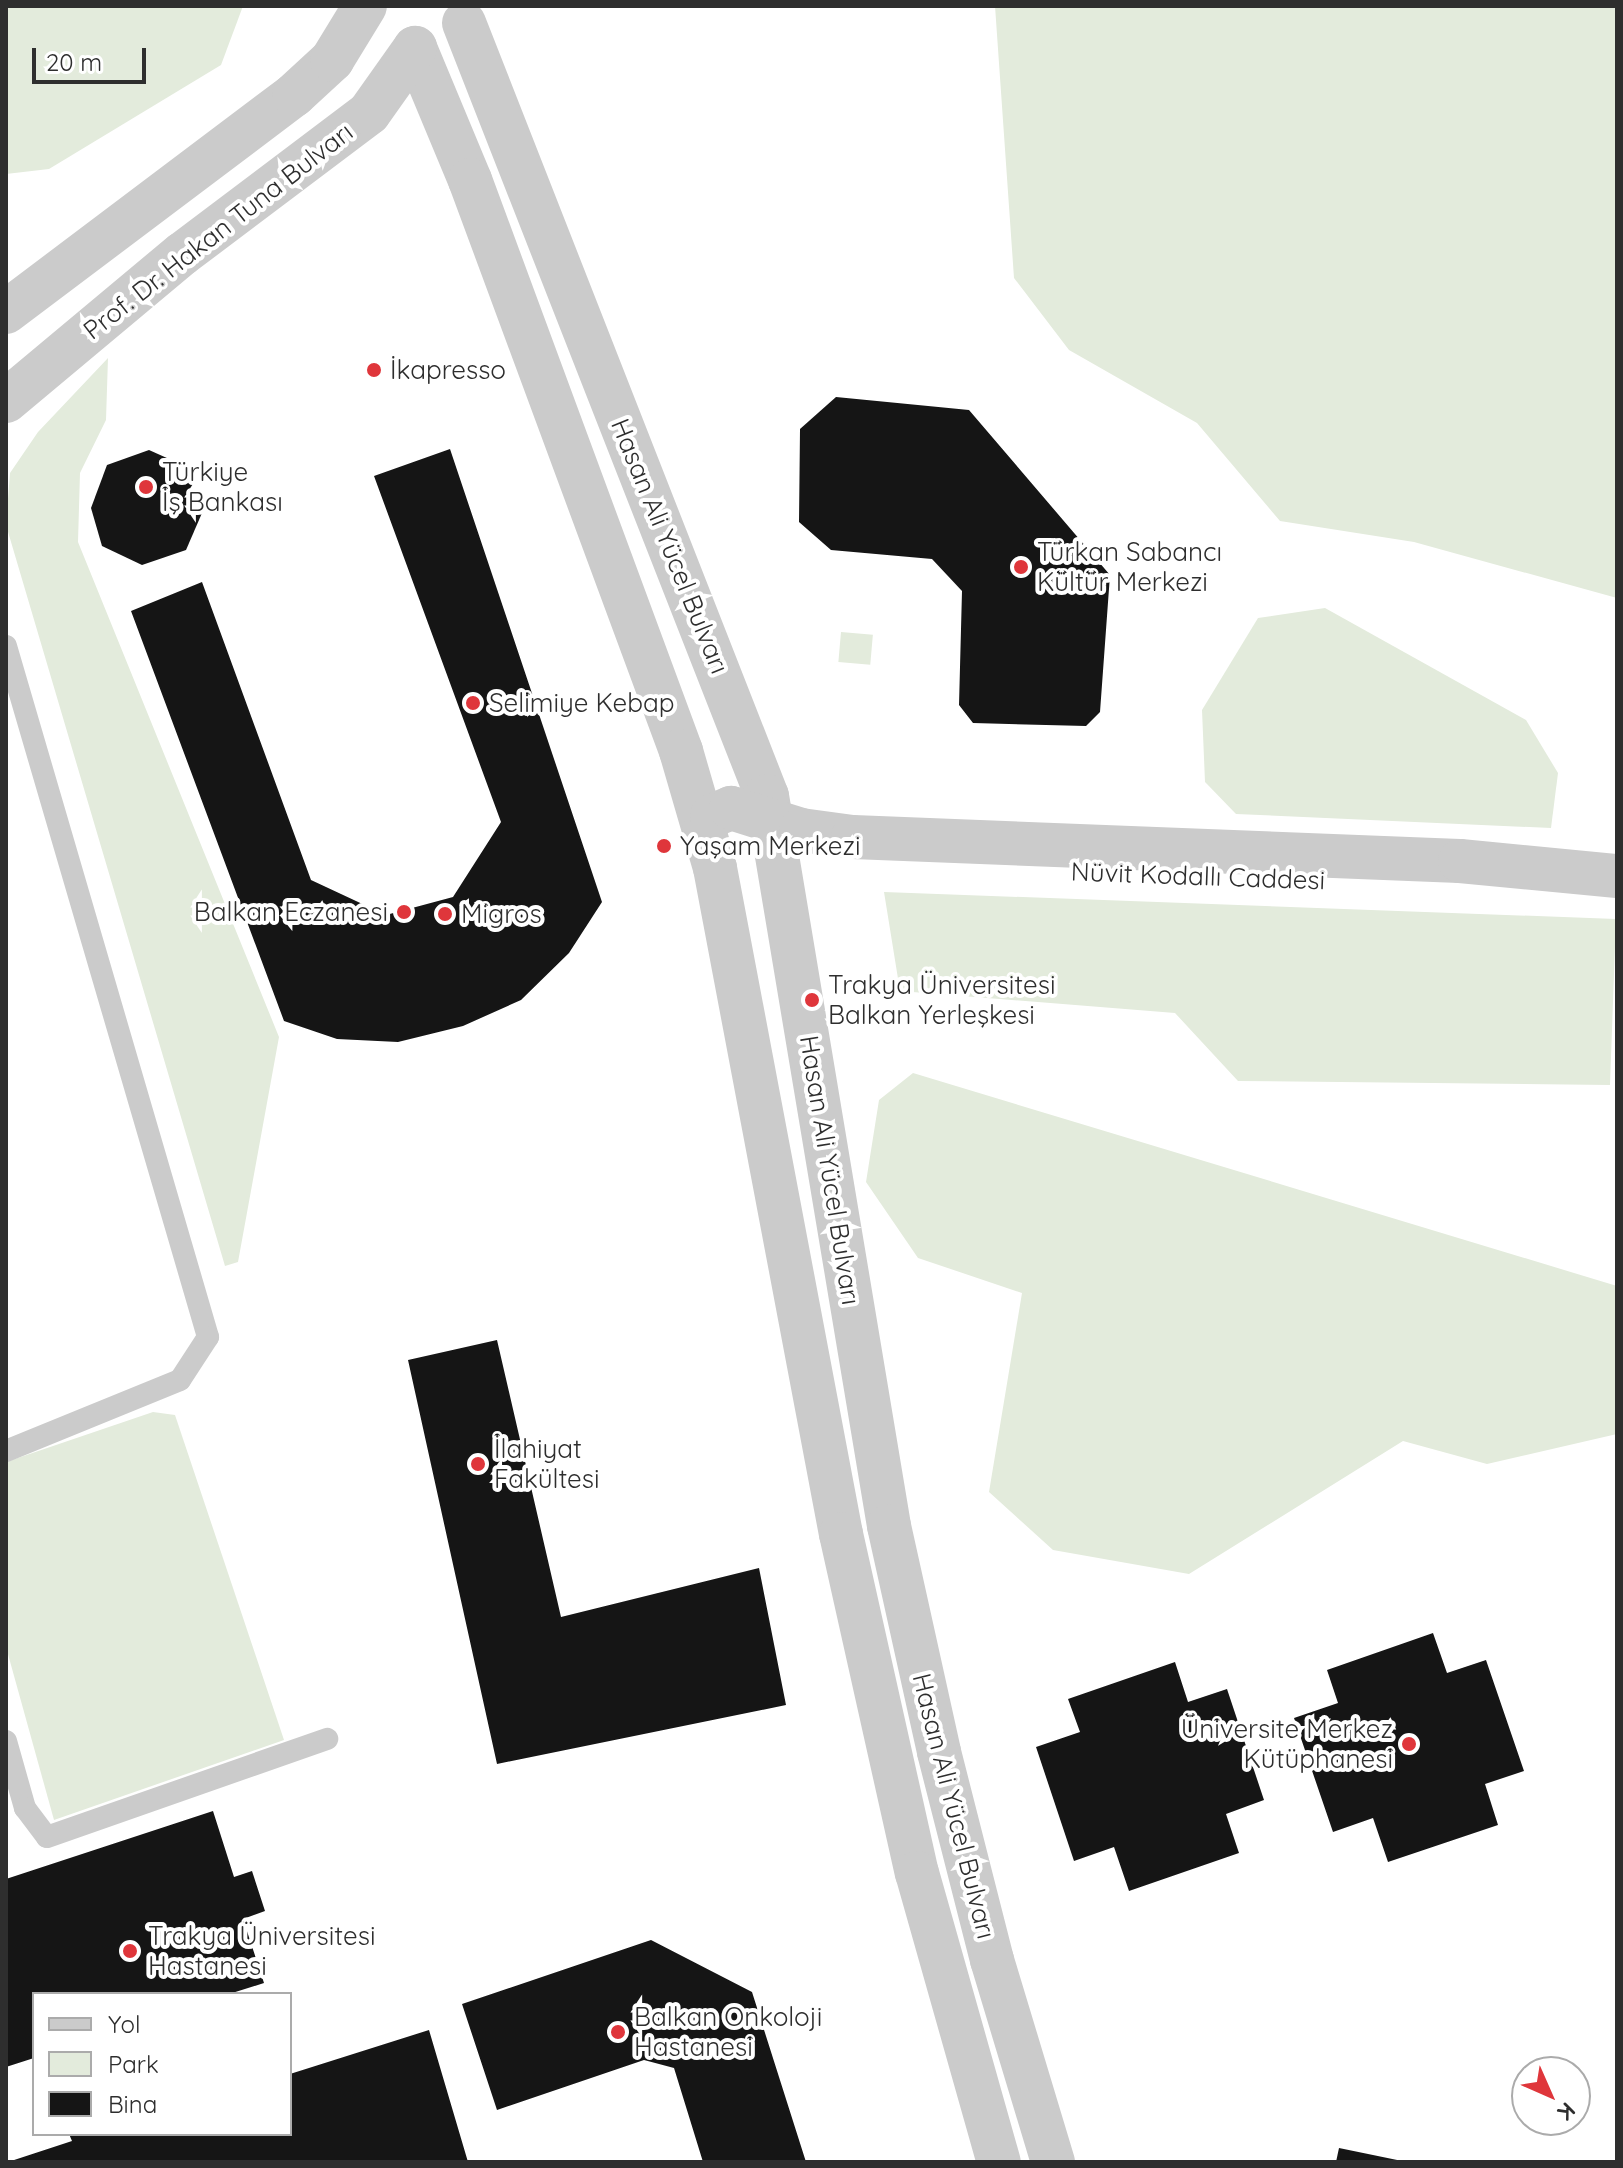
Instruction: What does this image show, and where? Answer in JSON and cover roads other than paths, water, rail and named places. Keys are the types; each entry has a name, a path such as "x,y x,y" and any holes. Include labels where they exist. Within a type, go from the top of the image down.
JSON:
{"street":[{"path":"6,312 294,95 332,60 365,6"},
{"path":"374,6 389,36 415,48 444,43 466,14"},
{"name":"Hasan Ali Yücel Bulvarı","path":"466,14 733,705 775,840 889,1526 966,1856 1015,2043 1053,2162"},
{"name":"Prof. Dr. Hakan Tuna Bulvarı","path":"6,401 182,254 369,113 415,48"},
{"name":"Hasan Ali Yücel Bulvarı","path":"415,48 470,180 681,751 709,849 841,1534 917,1873 999,2162"},
{"path":"775,840 731,808 712,816 709,849 775,840 801,830 853,837 1460,861 1617,876"},
{"name":"Nüvit Kodallı Caddesi","path":"775,840 1617,898"}],"lane":[{"path":"6,646 208,1337 180,1380 6,1451"},
{"path":"6,1741 25,1808 47,1837 327,1739"}],"place":[{"name":"İkapresso","path":"374,370"},
{"name":"Türkiye İş Bankası","path":"146,487"},
{"name":"Türkan Sabancı Kültür Merkezi","path":"1021,567"},
{"name":"Selimiye Kebap","path":"473,703"},
{"name":"Yaşam Merkezi","path":"664,846"},
{"name":"Balkan Eczanesi","path":"404,912"},
{"name":"Migros","path":"445,914"},
{"name":"Trakya Üniversitesi Balkan Yerleşkesi","path":"812,1000"},
{"name":"İlahiyat Fakültesi","path":"478,1464"},
{"name":"Üniversite Merkez Kütüphanesi","path":"1409,1744"},
{"name":"Trakya Üniversitesi Hastanesi","path":"130,1951"},
{"name":"Balkan Onkoloji Hastanesi","path":"618,2032"}]}
